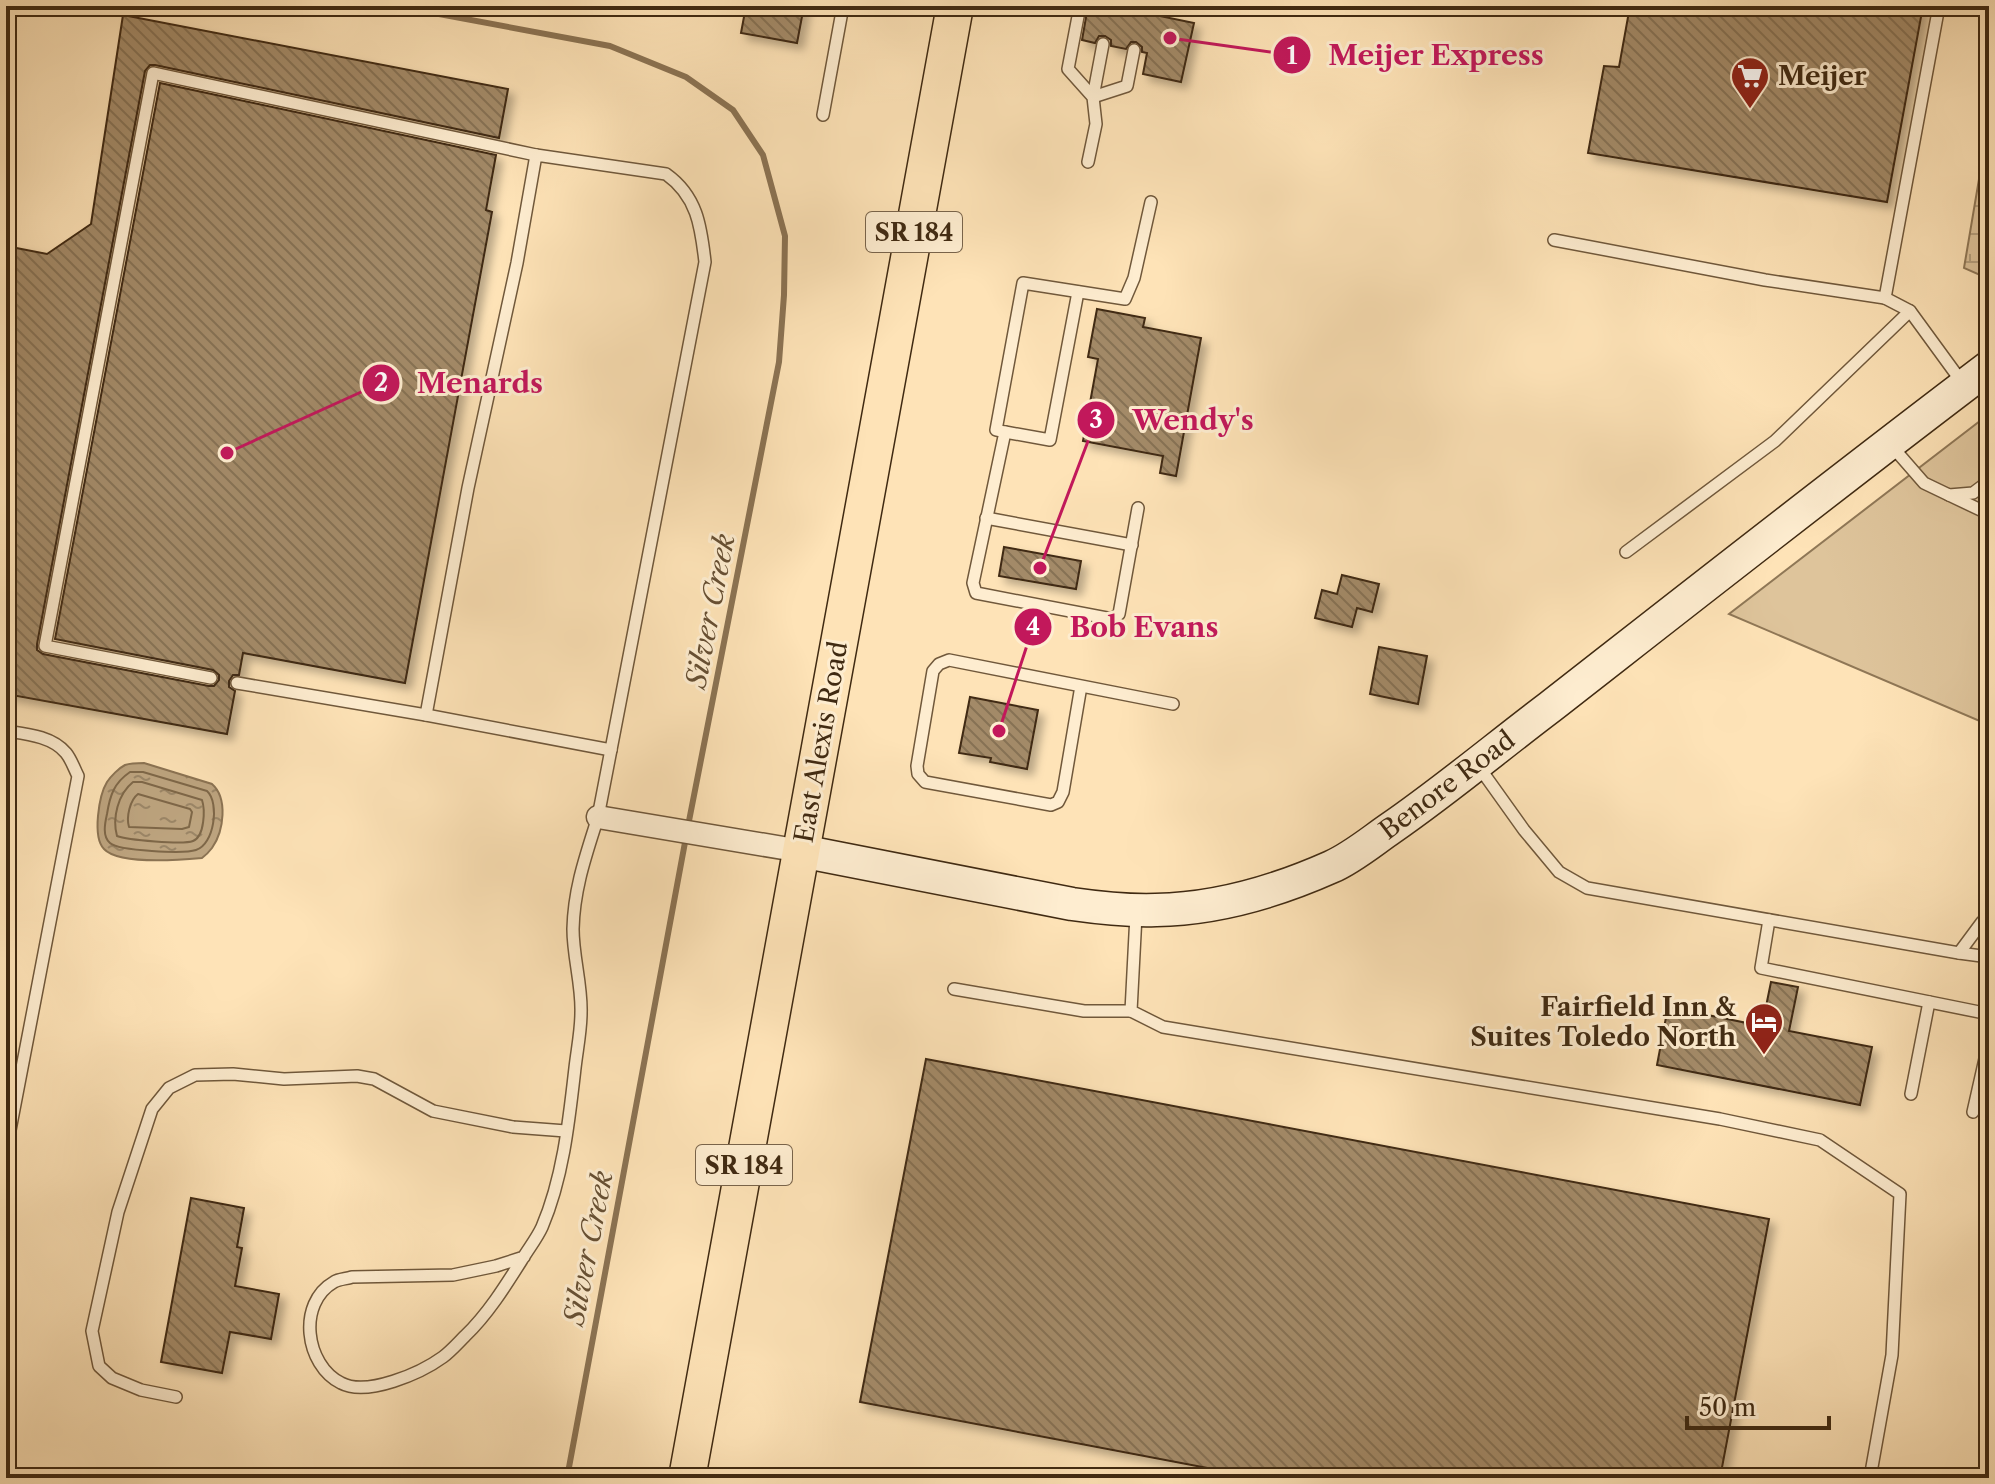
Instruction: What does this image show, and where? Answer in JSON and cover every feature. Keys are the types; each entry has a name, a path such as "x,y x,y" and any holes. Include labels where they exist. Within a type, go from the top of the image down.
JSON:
{"main road":[{"name":"East Alexis Road","path":"687,1478 955,6"},
{"name":"Benore Road","path":"801,851 1115,910 1201,906 1245,897 1332,867 1401,821 1477,764 1977,376"}],"street":[{"path":"598,817 801,851"}],"lane":[{"path":"823,115 843,6"},
{"path":"1080,6 1068,69 1093,97"},
{"path":"1885,298 1939,6"},
{"path":"1088,162 1096,124 1093,97 1103,44"},
{"path":"1093,97 1127,86 1134,50"},
{"path":"211,678 45,646 153,73 536,155 666,174 679,184 693,205 699,222 705,262 598,817 578,880 573,930 581,1013 557,1185 541,1230 524,1257 505,1286 468,1335 442,1358 406,1377 360,1387 343,1385 328,1375 318,1360 311,1343 310,1322 315,1303 323,1291 336,1281 352,1277 453,1275 524,1257"},
{"path":"426,715 468,488 517,263 536,155"},
{"path":"1078,292 1050,440 996,430 1023,283 1125,299 1134,278 1151,202"},
{"path":"1554,240 1765,280 1885,298 1910,311 1977,376"},
{"path":"1626,552 1775,441 1910,311"},
{"path":"1005,432 973,583 976,593 1112,619 1119,614 1138,508"},
{"path":"1889,442 1924,483 1989,514"},
{"path":"1949,495 1973,493 1989,481"},
{"path":"986,518 1132,545"},
{"path":"1081,686 1063,792 1058,802 1051,805 925,782 918,774 933,671 949,660 1173,704"},
{"path":"237,683 611,750"},
{"path":"6,731 55,743 68,755 78,776 6,1151"},
{"path":"1477,764 1524,830 1559,872 1587,888 1989,957"},
{"path":"1131,1011 1136,910"},
{"path":"1959,953 1989,917"},
{"path":"1769,920 1761,968 1989,1014"},
{"path":"954,989 1084,1011 1131,1011 1163,1027 1720,1119 1820,1140 1900,1194 1892,1355 1870,1478"},
{"path":"1911,1094 1929,1002"},
{"path":"1973,1112 1989,1041"},
{"path":"176,1397 141,1390 112,1378 99,1366 92,1331 118,1212 152,1109 169,1088 195,1075 233,1074 284,1079 357,1076 374,1079 433,1111 513,1127 566,1131"}],"green space":[{"path":"180,6 250,6 247,16"},
{"path":"1989,120 1989,279 1964,268"},
{"path":"1989,414 1989,725 1729,614"}],"water":[{"path":"144,763 212,784 217,790 222,806 221,824 216,841 202,858 136,859 112,854 100,843 98,816 107,782 125,765"}],"building":[{"path":"746,6 804,6 797,43 741,33"},
{"path":"1088,6 1157,6 1155,15 1194,23 1181,82 1143,74 1147,53 1142,52 1142,47 1136,42 1131,42 1126,49 1111,46 1111,40 1105,36 1099,36 1095,43 1082,40"},
{"name":"Meijer","path":"1630,6 1923,6 1887,202 1588,153 1604,66 1619,67"},
{"path":"123,15 508,89 499,138 155,65 150,65 145,71 37,644 37,650 43,654 209,686 214,686 219,680 219,675 213,670 55,639 160,83 496,155 486,210 492,212 405,683 243,653 239,675 233,675 229,681 229,687 235,691 227,734 6,694 6,246 47,254 91,224"},
{"path":"1097,309 1145,318 1143,327 1201,338 1176,476 1160,473 1163,456 1083,441 1098,359 1088,357"},
{"path":"1004,547 1081,561 1076,589 999,576"},
{"path":"1342,575 1379,584 1372,612 1357,608 1352,627 1315,618 1322,590 1337,594"},
{"path":"1379,647 1427,656 1418,704 1370,694"},
{"path":"970,697 1038,710 1027,769 990,762 991,758 959,753"},
{"name":"Fairfield Inn & Suites Toledo North","path":"1771,982 1798,987 1789,1031 1872,1047 1860,1105 1657,1065 1668,1007 1762,1026"},
{"path":"926,1059 1769,1219 1720,1478 1260,1478 860,1402"},
{"path":"191,1198 244,1208 237,1247 242,1248 235,1286 279,1294 271,1339 230,1332 222,1373 161,1362"}],"waterway":[{"name":"Silver Creek","path":"396,6 610,46 686,77 733,110 763,155 785,236 779,362 688,826"},
{"name":"Silver Creek","path":"567,1478 686,837"}],"place":[{"name":"Meijer Express","path":"1170,38"},
{"name":"Meijer","path":"1750,110"},
{"name":"Menards","path":"227,453"},
{"name":"Wendy's","path":"1040,568"},
{"name":"Bob Evans","path":"999,731"},
{"name":"Fairfield Inn & Suites Toledo North","path":"1764,1056"}]}
